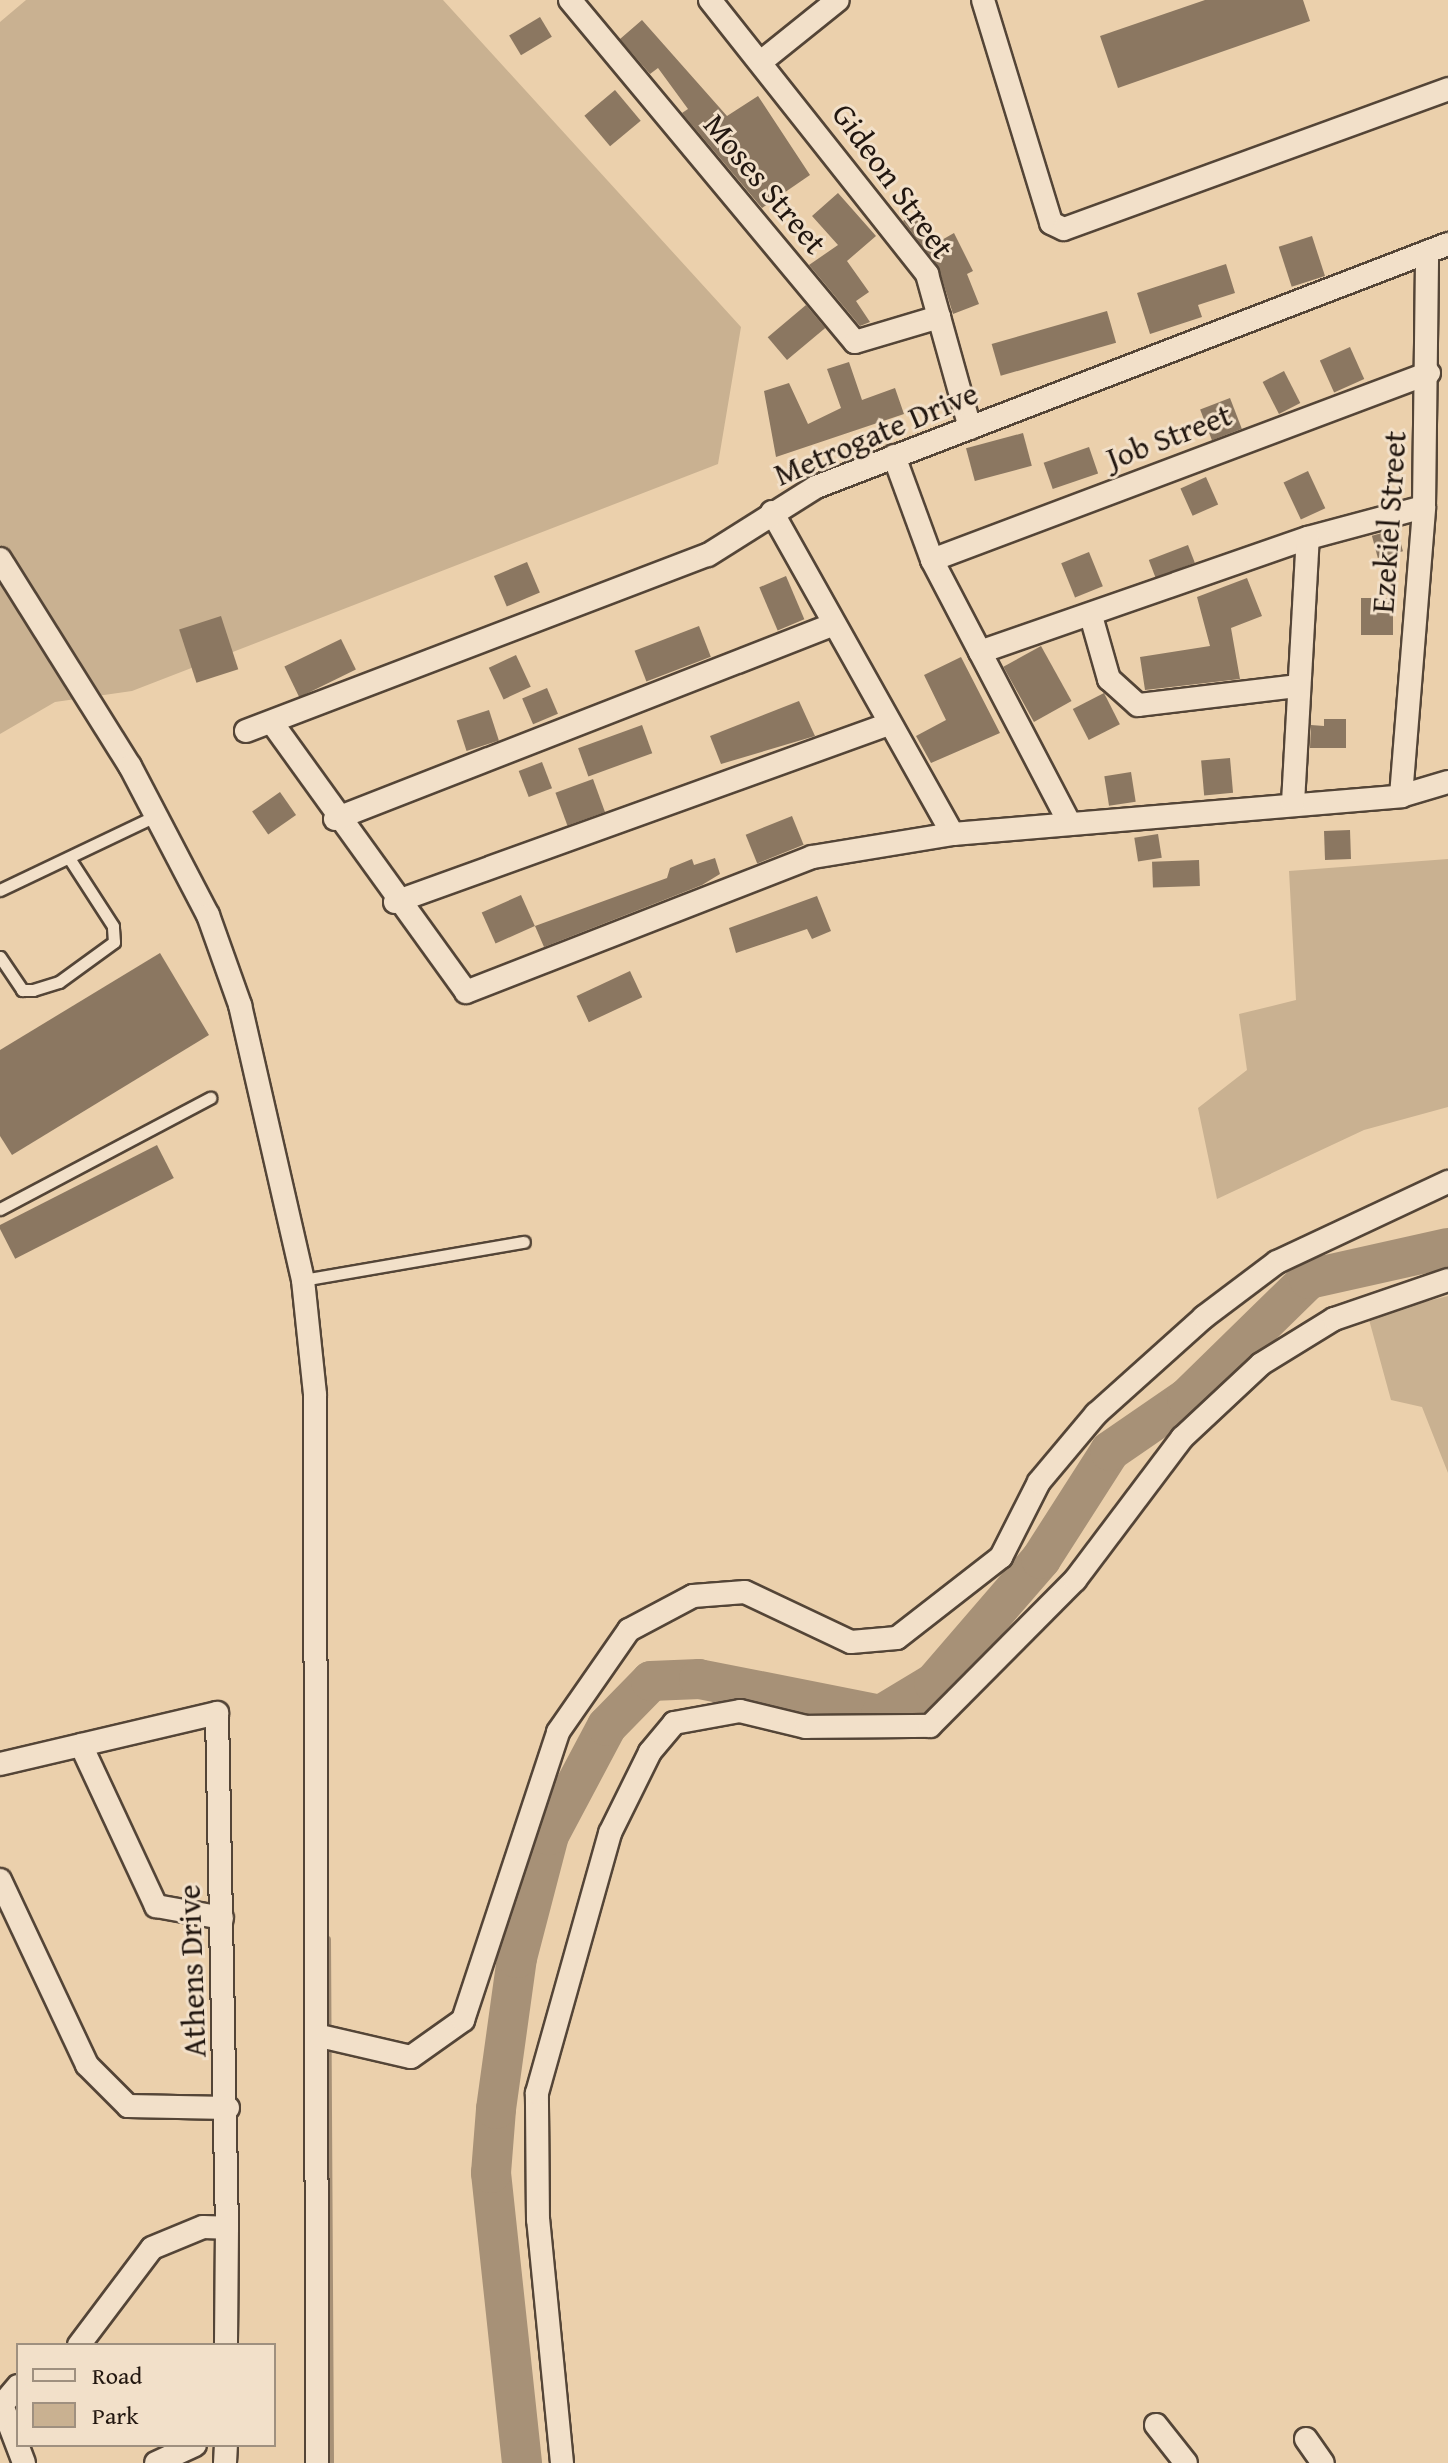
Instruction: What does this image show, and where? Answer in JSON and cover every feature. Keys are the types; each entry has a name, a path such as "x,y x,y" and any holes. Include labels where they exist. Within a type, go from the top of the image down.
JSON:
{"street":[{"name":"Moses Street","path":"570,0 855,342 939,317"},
{"name":"Gideon Street","path":"710,0 762,61 927,274 970,428"},
{"path":"762,61 838,0"},
{"path":"983,0 1051,223 1064,229 1448,89"},
{"name":"Ezekiel Street","path":"1401,796 1424,507 1437,248"},
{"name":"Metrogate Drive","path":"246,731 273,724 708,555 772,512 894,456 1437,248"},
{"name":"Job Street","path":"932,560 1429,373"},
{"path":"894,456 932,560 1070,824"},
{"path":"980,652 1091,616 1308,538 1424,507"},
{"path":"772,512 832,625 953,834"},
{"path":"1293,803 1308,538"},
{"path":"0,559 158,814 208,915 240,1005 303,1280 315,1395 320,2036 317,2463"},
{"path":"1091,616 1109,679 1138,705 1298,686"},
{"path":"335,819 832,625"},
{"path":"273,724 335,819 466,992 812,857 953,834 1401,796 1448,782"},
{"path":"395,902 889,724"},
{"path":"320,2036 411,2057 463,2020 558,1732 629,1630 693,1596 745,1592 851,1642 897,1638 1001,1557 1039,1482 1096,1414 1204,1317 1277,1262 1448,1182"},
{"path":"562,2463 538,2220 537,2093 610,1833 650,1752 674,1723 740,1711 806,1727 930,1726 1075,1580 1182,1438 1261,1364 1334,1319 1448,1280"},
{"name":"Athens Drive","path":"81,1745 217,1713 228,2108 226,2343"},
{"path":"0,1764 81,1745 156,1906 222,1918"},
{"path":"0,1880 87,2065 128,2106 228,2108"},
{"path":"81,2343 162,2239 203,2227 227,2228"},
{"path":"16,2388 2,2405 16,2442"},
{"path":"1156,2425 1172,2457"},
{"path":"1306,2439 1323,2463"},
{"path":"156,2463 191,2447"}],"lane":[{"path":"0,890 158,814"},
{"path":"0,957 22,990 33,990 59,982 114,942 113,926 69,858"},
{"path":"0,1209 210,1098"},
{"path":"303,1280 524,1242"}],"green space":[{"path":"26,0 443,0 741,327 718,464 132,691 55,702 0,734 0,22"},
{"path":"1448,859 1448,1107 1364,1130 1217,1199 1198,1108 1247,1070 1239,1014 1296,1000 1289,871"},
{"path":"1448,1296 1448,1473 1422,1407 1391,1400 1368,1316"}],"building":[{"path":"1205,0 1303,0 1310,21 1118,88 1100,36"},
{"path":"540,17 552,37 521,55 509,36"},
{"path":"642,20 727,116 758,96 810,175 762,208 682,113 688,109 658,68 650,74 620,39"},
{"path":"615,90 641,121 610,146 584,116"},
{"path":"838,193 876,236 847,261 869,292 856,301 870,322 860,326 809,265 838,245 812,216"},
{"path":"915,211 940,241 954,233 973,271 967,274 979,304 953,314 938,266 903,221"},
{"path":"1312,236 1325,276 1292,287 1279,247"},
{"path":"1226,264 1235,293 1198,305 1202,317 1150,334 1137,293"},
{"path":"806,305 825,328 787,360 768,337"},
{"path":"1107,311 1116,343 1001,376 992,344"},
{"path":"1350,347 1364,379 1334,392 1320,360"},
{"path":"849,362 862,400 895,388 904,414 776,457 764,391 789,383 808,424 841,408 827,369"},
{"path":"1284,371 1300,403 1279,414 1263,382"},
{"path":"1230,398 1242,429 1212,440 1200,409"},
{"path":"1023,433 1032,466 975,481 966,448"},
{"path":"1089,447 1098,473 1053,489 1044,463"},
{"path":"1308,471 1325,508 1301,520 1284,482"},
{"path":"1206,477 1218,504 1193,516 1180,488"},
{"path":"1397,529 1403,551 1378,558 1372,536"},
{"path":"1188,545 1195,563 1156,578 1149,560"},
{"path":"1089,552 1103,586 1075,598 1061,563"},
{"path":"527,562 540,592 507,606 494,576"},
{"path":"786,576 804,619 778,631 759,587"},
{"path":"1247,578 1262,616 1231,628 1240,679 1145,690 1140,657 1210,646 1197,597"},
{"path":"1361,598 1393,598 1393,635 1361,635"},
{"path":"221,616 238,669 196,683 179,630"},
{"path":"699,626 711,657 646,682 635,651"},
{"path":"341,639 356,670 299,697 284,667"},
{"path":"1041,646 1072,701 1034,722 1003,667"},
{"path":"516,655 531,687 504,699 489,668"},
{"path":"961,657 1000,733 931,763 916,736 946,720 924,675"},
{"path":"547,688 558,714 533,724 522,699"},
{"path":"1104,693 1120,724 1089,740 1073,709"},
{"path":"799,701 815,736 721,764 710,736"},
{"path":"489,710 499,740 467,751 457,721"},
{"path":"1324,719 1346,719 1346,748 1310,748 1311,725 1324,726"},
{"path":"642,725 652,753 588,776 578,748"},
{"path":"1230,758 1233,793 1204,795 1201,761"},
{"path":"542,762 552,788 529,797 519,771"},
{"path":"1131,772 1136,802 1109,806 1104,776"},
{"path":"593,779 605,812 567,826 555,793"},
{"path":"280,792 296,815 268,834 252,812"},
{"path":"792,816 804,845 757,863 746,835"},
{"path":"1350,830 1351,859 1325,860 1324,831"},
{"path":"1158,834 1162,858 1138,861 1134,838"},
{"path":"715,858 720,874 702,885 544,947 535,926 667,878 670,868 692,859 694,865"},
{"path":"1199,860 1200,886 1153,888 1152,862"},
{"path":"521,895 535,926 496,944 482,912"},
{"path":"817,896 831,931 812,939 807,929 736,953 729,928"},
{"path":"160,953 209,1035 12,1155 0,1136 0,1050"},
{"path":"630,971 642,997 589,1022 577,996"},
{"path":"157,1145 174,1178 15,1259 0,1225"}],"waterway":[{"path":"522,2463 491,2173 496,2109 517,1958 549,1835 607,1726 651,1681 699,1679 881,1715 934,1683 1041,1559 1110,1451 1187,1398 1309,1279 1448,1248"},
{"path":"327,1939 330,2463"}]}
